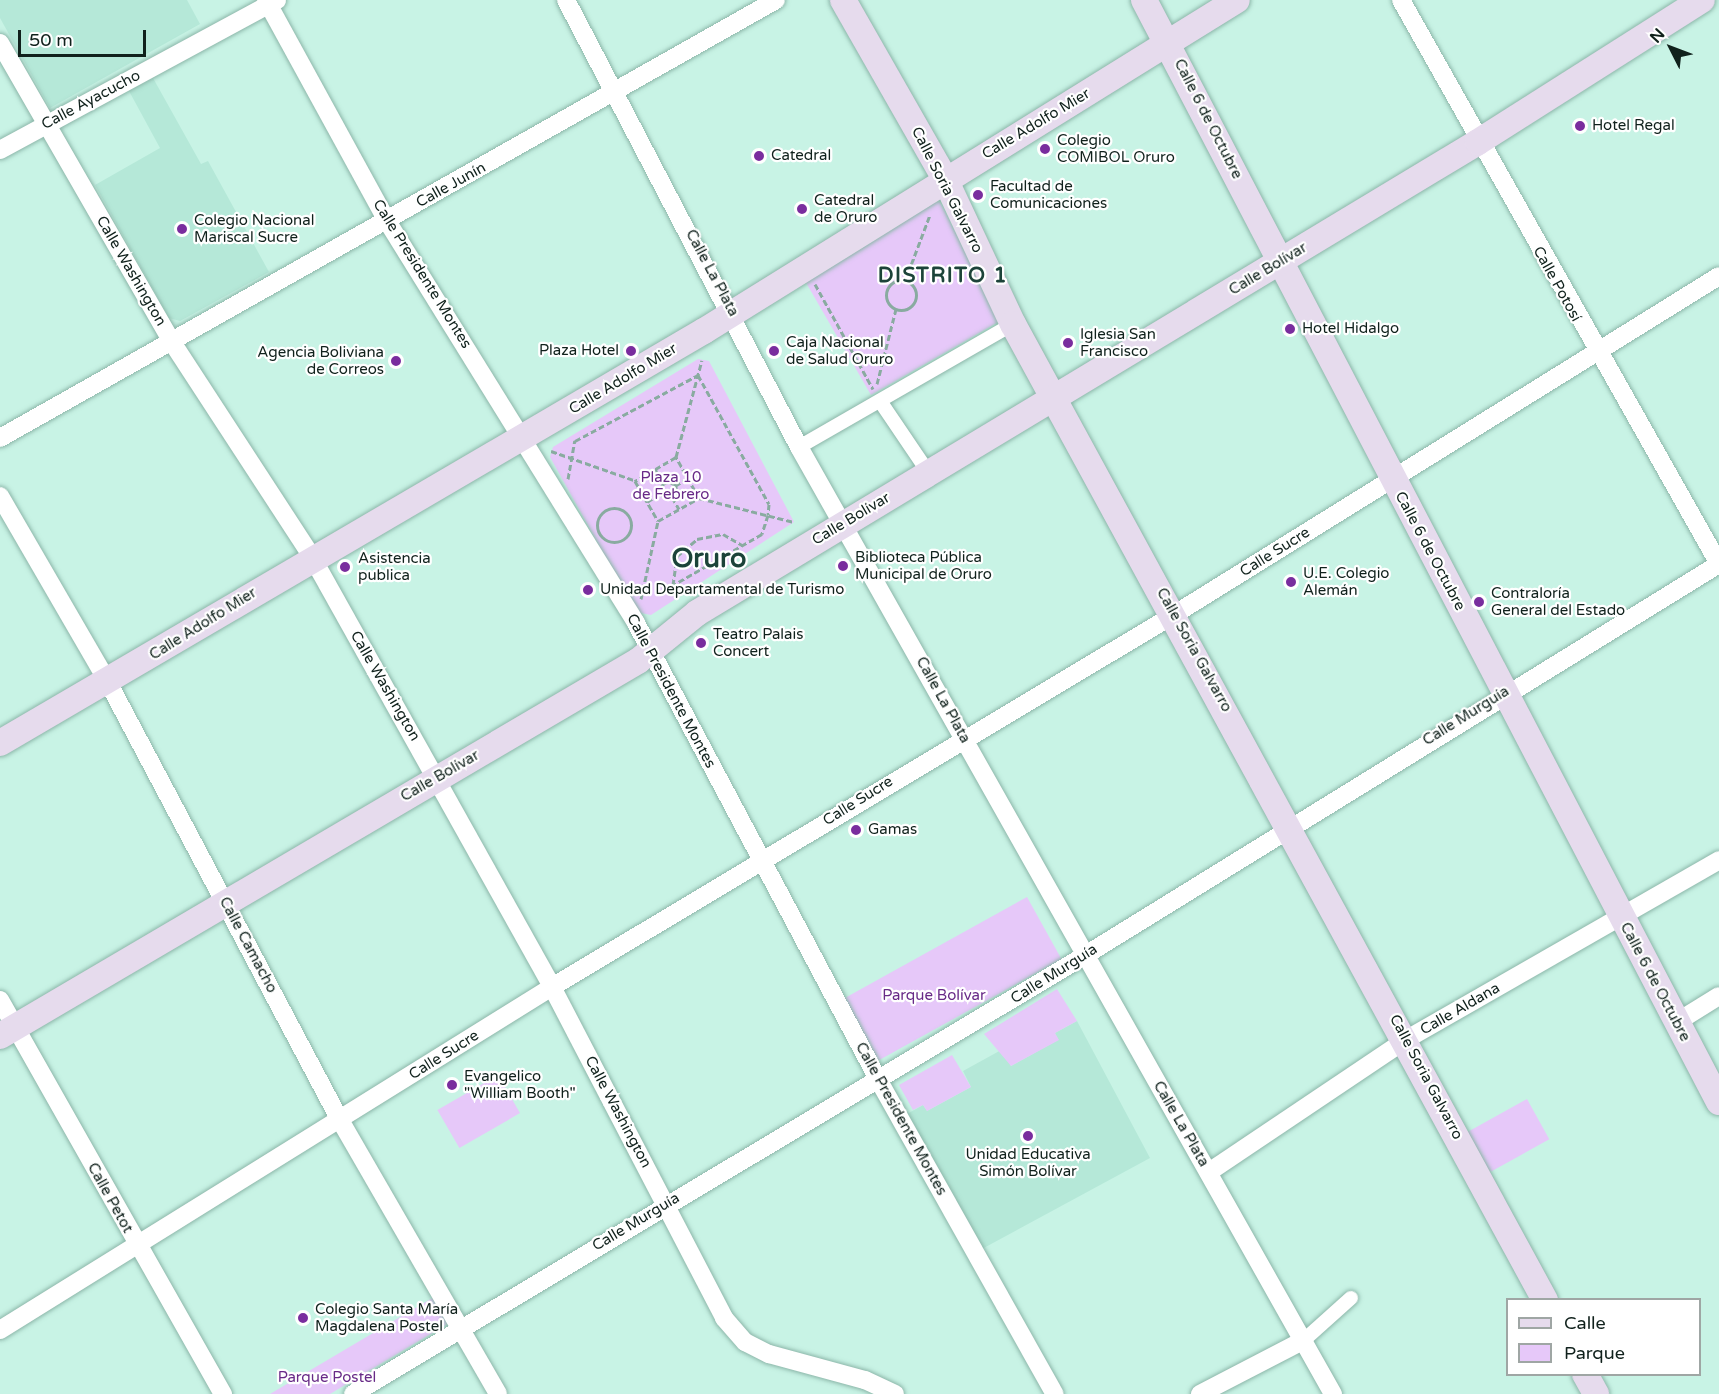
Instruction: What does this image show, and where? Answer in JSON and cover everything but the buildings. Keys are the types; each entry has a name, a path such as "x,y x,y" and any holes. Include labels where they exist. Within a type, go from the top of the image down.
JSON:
{"main road":[{"name":"Calle Soria Galvarro","path":"843,0 945,179 1013,324 1175,614 1544,1298"},
{"name":"Calle 6 de Octubre","path":"1144,0 1170,43 1392,479 1505,692 1619,916 1719,1101"},
{"name":"Calle Adolfo Mier","path":"0,743 108,682 312,557 524,438 1237,0"},
{"name":"Calle Bolívar","path":"8,1031 651,652 697,613 1478,142 1702,0"},
{"path":"1586,1376 1596,1394"}],"street":[{"name":"Calle La Plata","path":"566,0 733,311 799,447 844,523 1084,956 1209,1172 1333,1394"},
{"name":"Calle Junín","path":"0,438 170,339 616,93 776,0"},
{"name":"Calle Potosí","path":"1401,0 1597,355 1719,564"},
{"name":"Calle Ayacucho","path":"0,150 270,2"},
{"name":"Calle Presidente Montes","path":"270,2 387,220 524,438 651,652 879,1081 1055,1394"},
{"name":"Calle Washington","path":"0,43 170,339 312,557 552,987 667,1203 724,1318 745,1342 895,1394"},
{"name":"Calle Sucre","path":"0,1330 552,987 963,737 1175,614 1597,355 1719,276"},
{"path":"799,447 1013,324"},
{"path":"880,401 928,472"},
{"name":"Calle Camacho","path":"0,495 108,682 340,1120 498,1394"},
{"name":"Calle Murguía","path":"353,1394 667,1203 879,1081 1084,956 1505,692 1719,564"},
{"name":"Calle Aldana","path":"1209,1172 1407,1040 1719,860"},
{"path":"1677,1022 1719,996"},
{"name":"Calle Petot","path":"0,1000 8,1031 223,1394"},
{"path":"1200,1394 1304,1340 1351,1298"}],"path":[{"path":"904,280 933,210"},
{"path":"804,265 875,392 896,309 886,293 891,284 904,280"},
{"path":"896,309 910,307 915,299 915,290 904,280"},
{"path":"635,481 676,457 702,360"},
{"path":"574,490 568,480 575,441 699,375"},
{"path":"628,586 661,592 762,534 770,504 699,375"},
{"path":"551,452 635,481 658,521 638,613"},
{"path":"676,457 699,498"},
{"path":"647,502 661,494 664,484 655,469"},
{"path":"664,484 675,486 688,478"},
{"path":"672,497 675,486"},
{"path":"661,494 672,497 679,509"},
{"path":"658,521 699,498 794,522"},
{"path":"598,531 601,514 610,508 630,517 626,538 610,542 601,536"},
{"path":"592,521 606,546"},
{"path":"673,585 677,556 697,539 723,534 742,545"}],"shaded area":[{"path":"0,0 187,0 200,24 50,108 0,18"},
{"name":"Colegio Nacional Mariscal Sucre","path":"153,78 201,164 208,161 269,272 180,321 169,318 95,185 160,148 129,91"},
{"name":"Unidad Educativa Simón Bolívar","path":"1077,1021 1150,1158 980,1250 907,1114 923,1105 927,1111 971,1087 963,1071 1003,1049 1011,1066 1058,1040 1055,1033"}],"green space":[{"path":"930,200 940,202 1000,321 871,395 801,274"},
{"name":"Plaza 10 de Febrero","path":"698,359 709,361 794,522 651,615 636,612 550,457 553,447"},
{"name":"Parque Bolívar","path":"1027,897 1061,959 873,1064 838,1002"},
{"path":"1057,989 1077,1021 1055,1033 1059,1040 1011,1066 984,1034"},
{"path":"952,1055 971,1087 927,1111 923,1105 913,1110 899,1085"},
{"path":"498,1075 520,1113 459,1148 437,1110"},
{"path":"1527,1099 1549,1139 1489,1173 1467,1132"},
{"name":"Parque Postel","path":"434,1297 449,1323 330,1394 270,1394"}],"place":[{"name":"Hotel Regal","path":"1580,126"},
{"name":"Colegio COMIBOL Oruro","path":"1045,149"},
{"name":"Catedral","path":"759,156"},
{"name":"Facultad de Comunicaciones","path":"978,195"},
{"name":"Catedral de Oruro","path":"802,209"},
{"name":"Colegio Nacional Mariscal Sucre","path":"182,229"},
{"name":"Hotel Hidalgo","path":"1290,329"},
{"name":"Iglesia San Francisco","path":"1068,343"},
{"name":"Plaza Hotel","path":"631,351"},
{"name":"Caja Nacional de Salud Oruro","path":"774,351"},
{"name":"Agencia Boliviana de Correos","path":"396,361"},
{"name":"Biblioteca Pública Municipal de Oruro","path":"843,566"},
{"name":"Asistencia publica","path":"345,567"},
{"name":"U.E. Colegio Alemán","path":"1291,582"},
{"name":"Unidad Departamental de Turismo","path":"588,590"},
{"name":"Contraloría General del Estado","path":"1479,602"},
{"name":"Teatro Palais Concert","path":"701,643"},
{"name":"Gamas","path":"856,830"},
{"name":"Evangelico \"William Booth\"","path":"452,1085"},
{"name":"Unidad Educativa Simón Bolívar","path":"1028,1136"},
{"name":"Colegio Santa María Magdalena Postel","path":"303,1318"}],"district":[{"name":"DISTRITO 1","path":"943,276"},
{"name":"Oruro","path":"709,559"}]}
